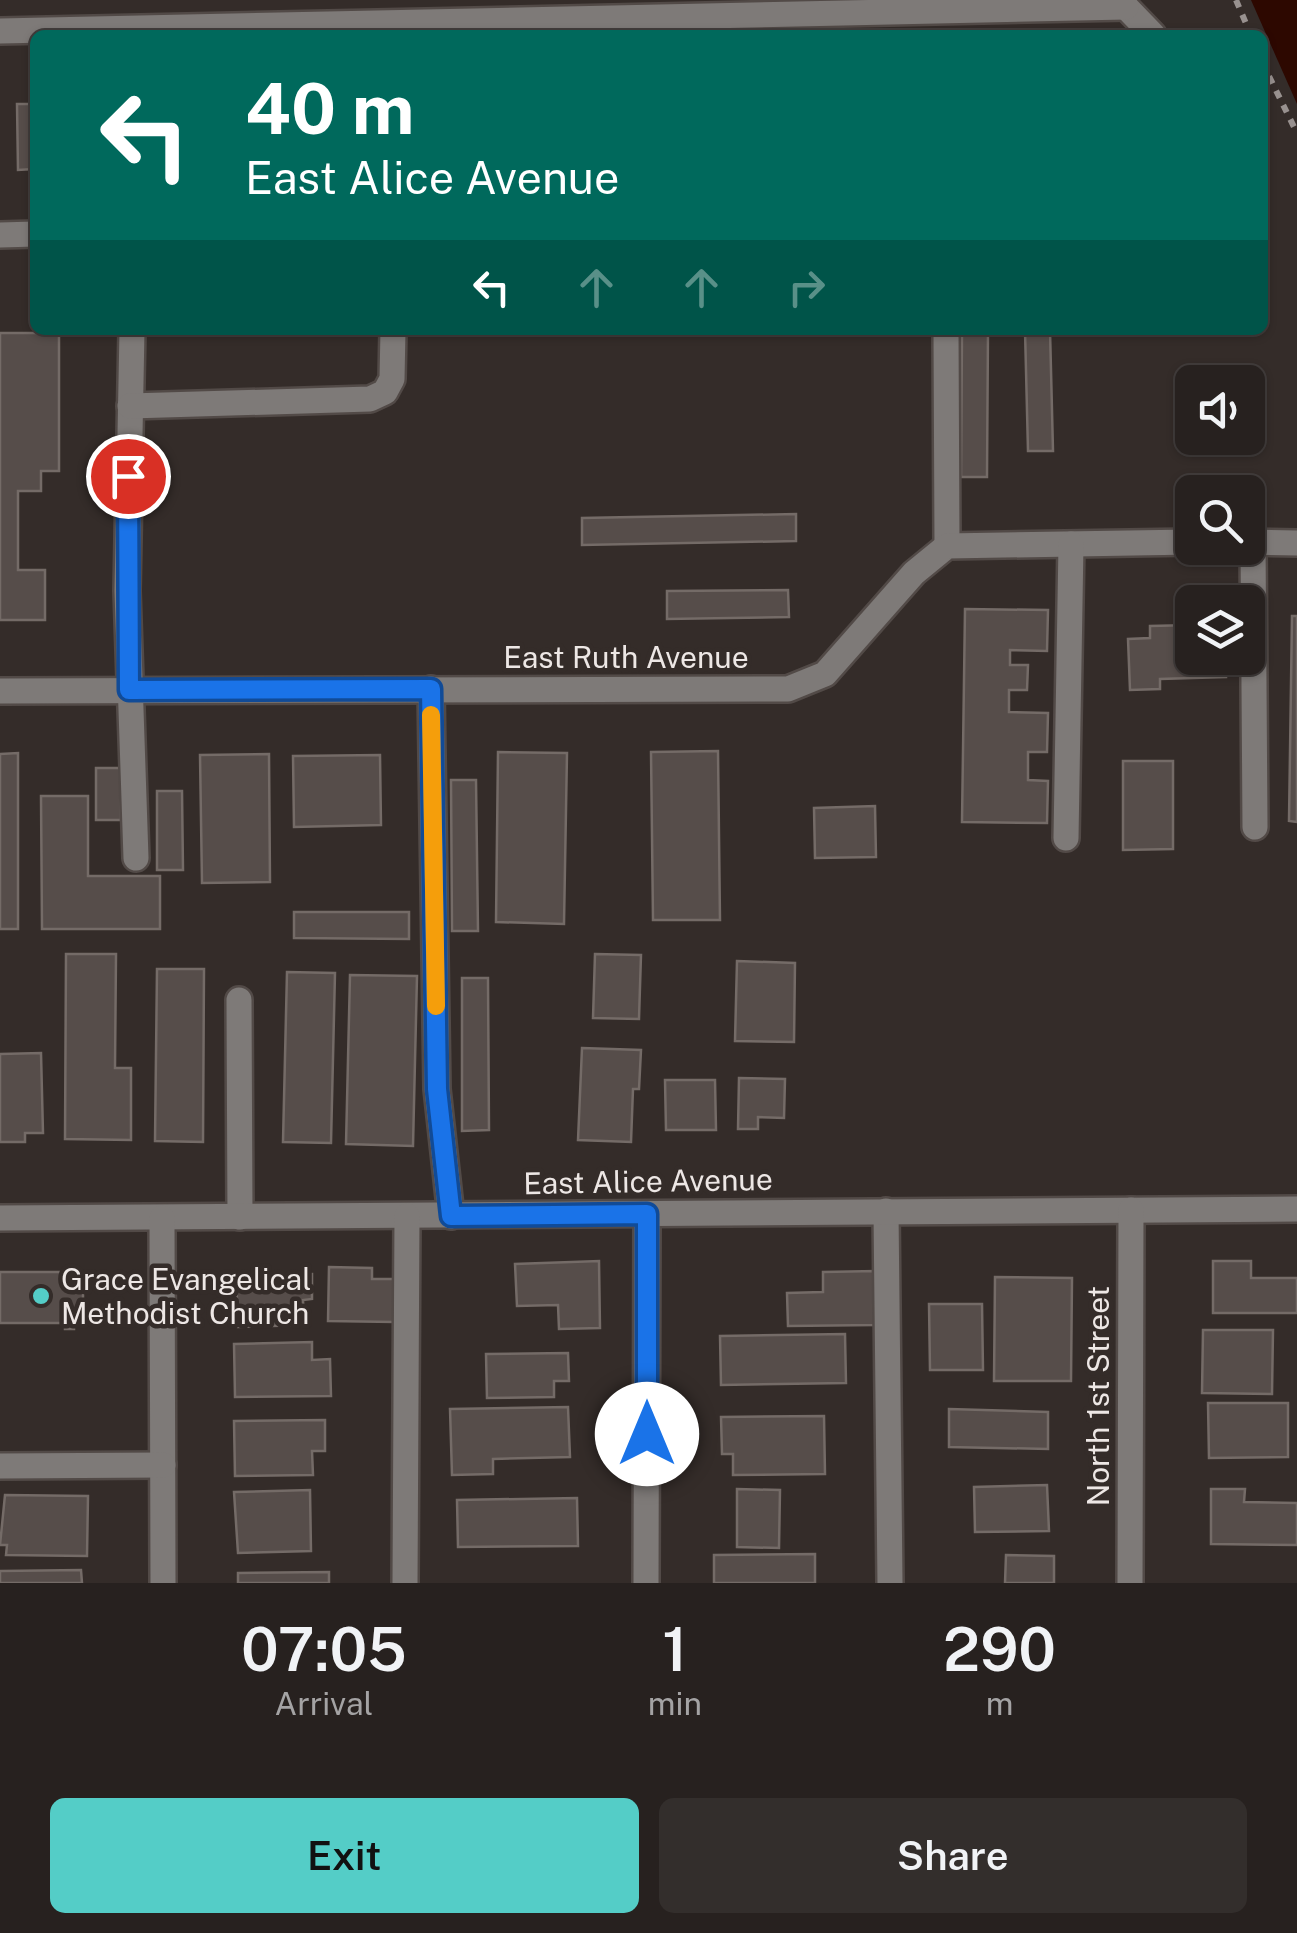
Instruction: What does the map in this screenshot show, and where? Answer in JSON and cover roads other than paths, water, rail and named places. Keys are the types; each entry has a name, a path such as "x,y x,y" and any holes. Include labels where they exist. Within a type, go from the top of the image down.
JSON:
{"street":[{"path":"78,30 1127,3 1149,30"},
{"path":"0,32 30,31"},
{"path":"0,235 30,234"},
{"path":"132,335 129,690 136,858"},
{"path":"130,406 370,399 385,392 392,379 393,335"},
{"path":"946,335 948,546 1175,542"},
{"path":"1265,542 1297,543"},
{"path":"1066,838 1071,544"},
{"name":"East Ruth Avenue","path":"0,691 788,689 826,674 914,574 948,546"},
{"path":"1250,565 1255,828"},
{"path":"431,689 437,1089 451,1216"},
{"path":"238,1000 240,1217"},
{"name":"East Alice Avenue","path":"0,1218 1297,1209"},
{"name":"North 1st Street","path":"1130,1583 1131,1210"},
{"path":"886,1211 890,1583"},
{"path":"646,1583 647,1214"},
{"path":"404,1583 406,1216"},
{"path":"162,1218 163,1583"},
{"path":"0,1466 164,1465"}],"place":[{"name":"Grace Evangelical Methodist Church","path":"41,1296"}]}
